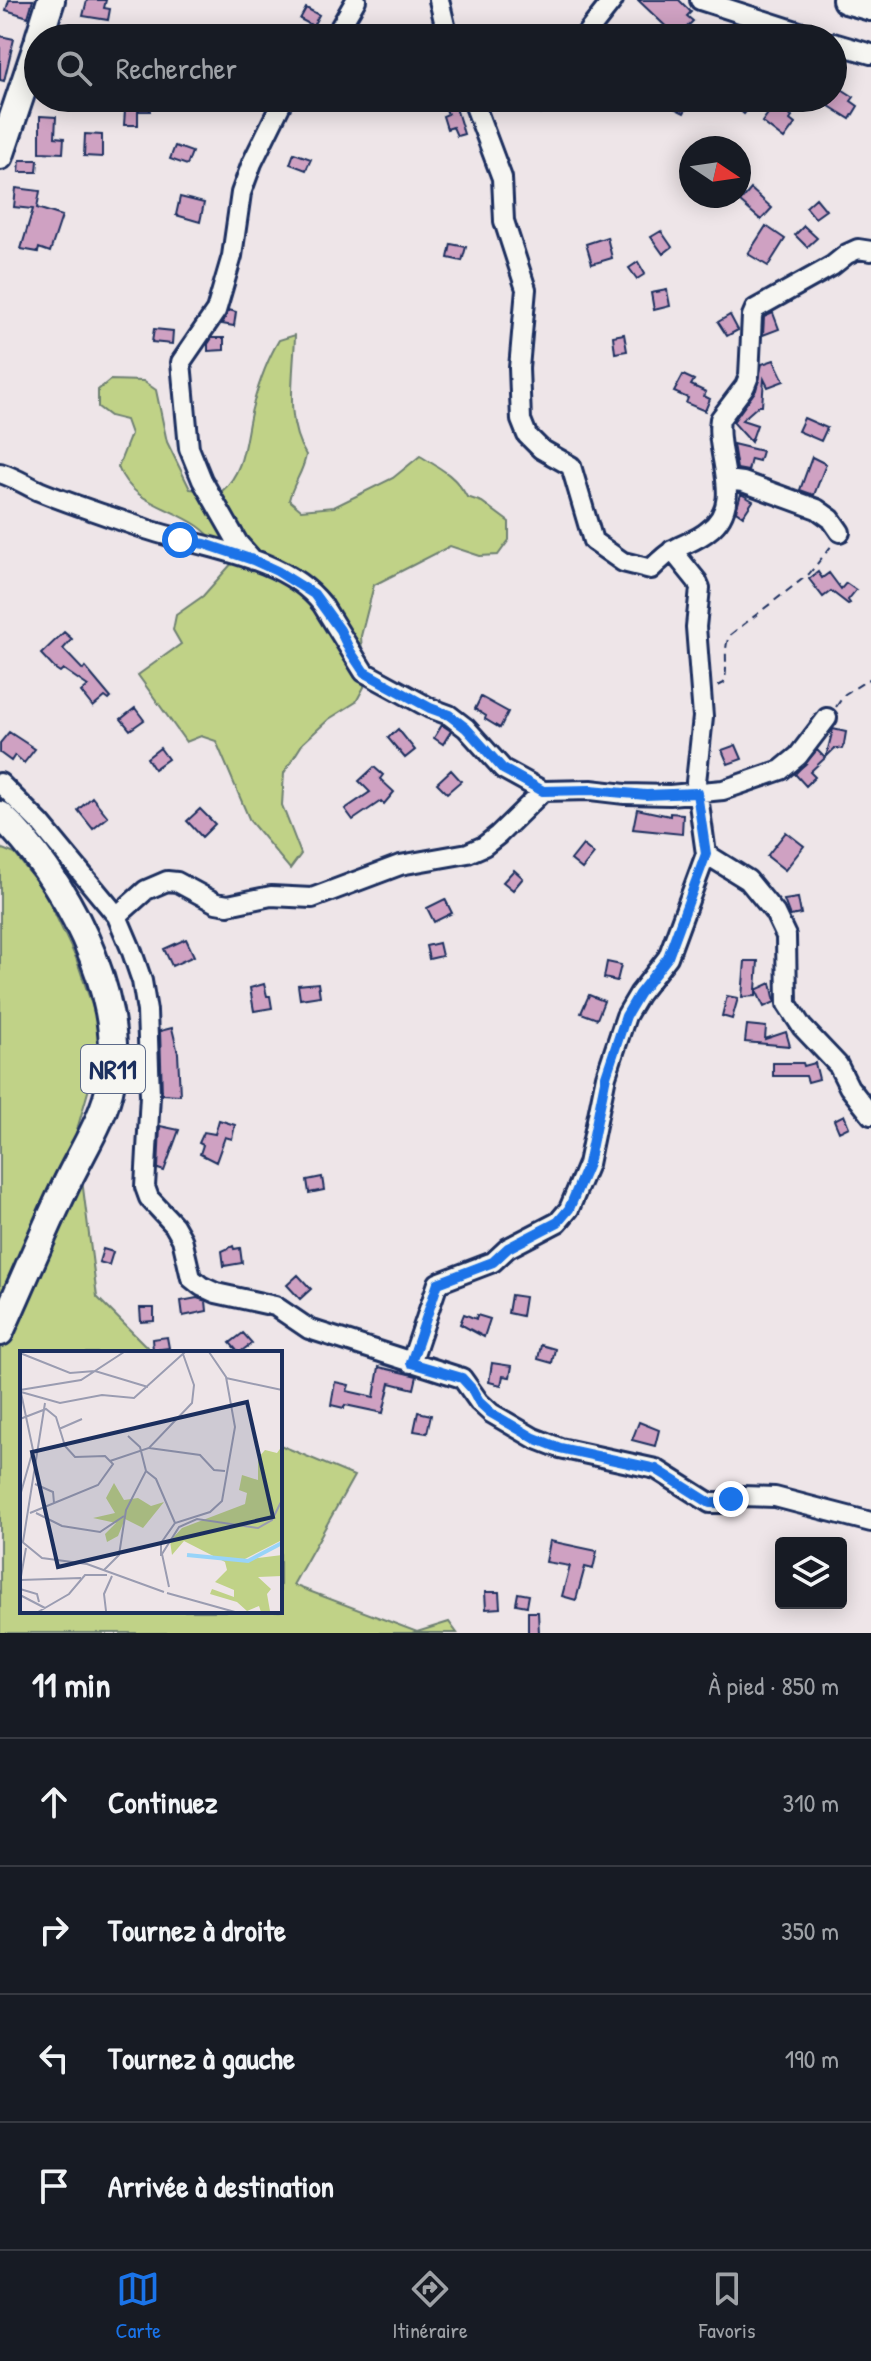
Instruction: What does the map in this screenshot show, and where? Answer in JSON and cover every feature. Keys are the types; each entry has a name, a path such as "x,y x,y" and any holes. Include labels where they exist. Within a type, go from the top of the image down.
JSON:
{"highway":[{"path":"44,24 51,0"},
{"path":"846,0 871,7"},
{"path":"0,156 24,85"},
{"name":"NR11","path":"0,815 28,847 86,934 109,1003 113,1052 111,1082 102,1113 66,1184 0,1332"}],"street":[{"path":"342,24 356,0"},
{"path":"439,0 445,24"},
{"path":"594,24 613,0"},
{"path":"700,0 775,24"},
{"path":"847,47 871,54"},
{"path":"253,560 238,543 202,480 189,448 181,362 216,311 232,256 241,193 277,112"},
{"path":"477,112 502,178 504,221 526,289 519,368 521,420 527,435 541,449 571,466 593,541 623,562 651,569 672,550 707,532 719,521 727,499 720,419 749,376 755,309 832,266 847,254 858,249 871,251"},
{"path":"0,473 40,491 147,529 253,560 277,571 314,594 340,630 364,672 449,715 466,728 503,769 543,791 591,790 646,795 697,793 741,786 781,770 798,756 827,718"},
{"path":"727,480 743,482 817,509 831,519 840,532"},
{"path":"411,1363 438,1283 493,1262 508,1248 558,1222 569,1209 588,1164 606,1076 626,1016 672,948 706,854 697,793 703,694 696,627 700,588 672,550"},
{"path":"0,783 40,823 117,916 142,981 147,1011 150,1095 145,1187 149,1198 174,1225 182,1239 191,1278 216,1293 275,1306 309,1329 462,1378 491,1413 534,1438 560,1448 656,1469 710,1503 742,1496 775,1497 871,1522"},
{"path":"117,916 146,890 167,881 177,882 222,905 271,896 312,898 400,865 468,853 484,846 512,823 543,791"},
{"path":"706,854 748,880 775,913 786,936 787,1004 802,1027 838,1065 849,1087 871,1115"}],"path":[{"path":"703,694 724,683 728,665 725,644 730,635 809,574 838,539 840,532"},
{"path":"827,718 845,694 871,678"}],"green space":[{"path":"295,335 293,413 299,442 306,455 289,500 301,510 334,507 393,478 420,456 453,478 467,497 482,502 509,522 509,540 498,555 480,556 450,546 374,585 361,636 364,687 356,702 329,719 303,743 284,773 282,805 301,854 290,869 250,821 216,741 201,736 186,742 138,675 181,644 173,630 176,615 203,596 234,561 198,526 142,496 124,479 118,467 131,434 126,420 110,416 98,407 98,390 110,380 143,381 156,390 167,442 190,489 221,492 240,463 255,397 271,356 279,340"},
{"path":"0,848 15,854 45,893 76,958 99,1026 96,1064 76,1133 97,1297 151,1351 20,1351 20,1613 282,1613 282,1446 354,1476 293,1585 417,1632 449,1622 457,1633 0,1633"}],"building":[{"path":"9,0 33,0 28,17 6,10"},
{"path":"87,0 106,0 104,8 110,9 108,20 83,16"},
{"path":"638,0 679,0 691,12 687,16 693,21 690,24 663,24"},
{"path":"306,8 319,15 314,24 300,19"},
{"path":"0,36 14,39 4,81 0,80"},
{"path":"847,92 854,97 851,101 858,106 850,119 839,112 847,112"},
{"path":"125,112 138,112 138,125 124,125"},
{"path":"457,112 464,134 457,136 453,127 447,129 443,116"},
{"path":"769,112 785,112 795,124 784,139 762,122"},
{"path":"40,116 56,117 55,137 64,138 63,153 40,152"},
{"path":"85,134 102,135 102,157 84,156"},
{"path":"175,146 192,152 187,165 170,159"},
{"path":"294,153 311,159 306,170 290,164"},
{"path":"20,160 38,160 37,172 19,172"},
{"path":"16,188 40,191 37,208 62,216 50,252 39,248 38,252 21,249 33,209 14,207"},
{"path":"751,189 772,208 761,220 747,208 751,208"},
{"path":"180,197 204,203 200,222 176,215"},
{"path":"816,198 826,210 815,218 806,207"},
{"path":"766,226 785,239 768,266 748,254"},
{"path":"804,226 817,238 807,247 795,235"},
{"path":"661,231 672,247 663,254 651,237"},
{"path":"607,237 612,258 592,264 586,244"},
{"path":"451,244 466,247 462,261 448,258"},
{"path":"638,262 645,274 637,279 629,268"},
{"path":"667,290 670,306 654,310 651,293"},
{"path":"229,310 236,312 234,326 222,324"},
{"path":"773,313 779,329 763,335 764,317"},
{"path":"730,315 738,330 727,336 718,322"},
{"path":"154,329 173,331 172,344 152,342"},
{"path":"624,334 627,351 615,353 613,336"},
{"path":"212,338 224,338 224,350 208,351"},
{"path":"774,360 784,381 768,387 764,379 762,406 742,420 757,425 751,442 733,422 756,390 762,364"},
{"path":"683,375 694,380 691,385 706,392 704,396 710,399 705,411 686,403 688,398 674,392"},
{"path":"804,418 827,428 821,441 798,431"},
{"path":"733,444 762,451 759,461 751,459 748,471 737,469"},
{"path":"812,457 826,464 814,495 800,490"},
{"path":"741,494 753,501 743,516 736,511"},
{"path":"818,572 822,578 829,573 841,589 846,583 856,590 848,600 850,603 831,591 823,597 809,579"},
{"path":"64,632 72,639 63,649 83,670 85,667 111,698 109,700 105,697 93,707 81,692 88,686 63,669 60,672 54,668 41,654"},
{"path":"481,697 508,712 500,728 475,709"},
{"path":"135,708 144,720 130,730 121,719"},
{"path":"442,725 451,731 443,744 434,738"},
{"path":"398,729 415,750 405,758 388,738"},
{"path":"833,729 846,732 844,744 842,749 835,748 826,757"},
{"path":"9,732 35,749 24,763 15,755 11,761 0,753 0,743"},
{"path":"736,745 742,759 728,764 722,750"},
{"path":"160,748 168,759 154,769 147,758"},
{"path":"817,750 825,758 810,772 815,777 806,786 795,774"},
{"path":"374,767 383,775 380,779 394,792 384,804 381,801 353,820 345,809 370,792 359,781"},
{"path":"451,770 461,781 447,793 437,783"},
{"path":"92,797 108,817 93,829 78,810"},
{"path":"200,809 215,824 202,837 187,821"},
{"path":"637,809 670,816 670,813 683,814 682,834 633,829"},
{"path":"786,832 804,846 785,870 767,856"},
{"path":"583,845 594,854 582,869 571,860"},
{"path":"514,870 523,878 513,890 503,882"},
{"path":"798,898 801,914 790,916 784,900"},
{"path":"445,899 452,913 434,922 427,908"},
{"path":"186,939 194,956 172,966 164,949"},
{"path":"439,943 442,956 429,959 426,946"},
{"path":"745,961 758,961 756,996 742,997"},
{"path":"607,962 621,965 617,981 604,978"},
{"path":"318,983 320,996 300,999 298,985"},
{"path":"771,983 775,1002 764,1007 756,990"},
{"path":"264,984 272,1008 254,1011 250,988"},
{"path":"589,995 604,1001 597,1019 581,1013"},
{"path":"727,996 738,998 732,1019 722,1016"},
{"path":"747,1025 766,1027 765,1039 786,1032 790,1046 745,1042"},
{"path":"172,1028 178,1053 180,1095 162,1094 160,1031"},
{"path":"773,1063 803,1063 804,1066 815,1063 819,1079 808,1082 806,1076 773,1076"},
{"path":"844,1115 849,1127 839,1132 834,1120"},
{"path":"219,1120 235,1125 232,1139 225,1137 216,1162 200,1154 203,1145 199,1143 204,1132 215,1134"},
{"path":"160,1126 179,1130 164,1171 158,1169"},
{"path":"322,1177 324,1190 309,1193 307,1180"},
{"path":"233,1246 234,1249 240,1248 242,1263 224,1266 222,1251"},
{"path":"103,1249 113,1252 109,1265 99,1262"},
{"path":"298,1275 311,1289 300,1299 287,1285"},
{"path":"511,1295 525,1297 522,1316 508,1313"},
{"path":"197,1298 206,1301 207,1311 183,1316 181,1301"},
{"path":"140,1308 154,1308 154,1321 141,1322"},
{"path":"464,1314 476,1319 477,1315 490,1319 484,1337 460,1324"},
{"path":"243,1333 252,1343 237,1351 230,1343"},
{"path":"167,1337 169,1348 153,1350 152,1339"},
{"path":"541,1345 555,1349 552,1363 538,1359"},
{"path":"492,1363 512,1366 510,1377 503,1376 501,1385 489,1382"},
{"path":"379,1367 417,1376 414,1389 390,1383 383,1413 331,1405 335,1382 349,1385 347,1391 374,1397"},
{"path":"418,1412 431,1415 427,1433 414,1431"},
{"path":"639,1422 659,1430 655,1446 632,1440"},
{"path":"550,1541 597,1551 593,1569 585,1567 576,1600 562,1596 570,1566 546,1562"},
{"path":"485,1592 499,1592 500,1608 486,1609"},
{"path":"518,1593 529,1595 527,1606 516,1604"},
{"path":"528,1612 538,1612 539,1633 528,1633"}],"route":[{"path":"180,540 205,544 253,560 314,594 340,630 364,672 449,715 466,728 503,769 543,791 591,790 646,795 697,793 706,854 677,939 668,957 626,1016 606,1076 588,1164 569,1209 558,1222 515,1243 493,1262 438,1283 411,1363 462,1378 491,1413 534,1438 560,1448 656,1469 710,1503 731,1499"}]}
